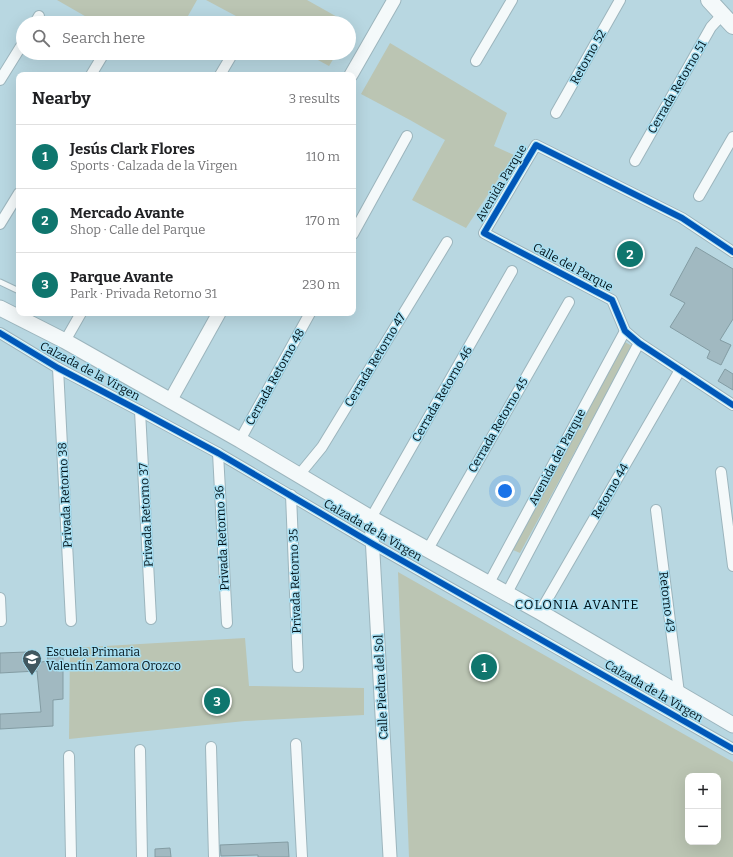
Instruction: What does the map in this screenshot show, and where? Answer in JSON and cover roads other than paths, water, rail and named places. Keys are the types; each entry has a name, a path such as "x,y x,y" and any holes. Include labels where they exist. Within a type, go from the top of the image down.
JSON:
{"main road":[{"path":"709,0 728,20"},
{"name":"Calzada de la Virgen","path":"0,308 65,341 240,440 371,518 507,593 733,725"}],"street":[{"path":"353,72 394,0"},
{"path":"476,61 512,0"},
{"name":"Retorno 52","path":"556,113 620,0"},
{"name":"Cerrada Retorno 51","path":"635,161 711,27 728,20"},
{"path":"0,80 16,54"},
{"path":"93,72 100,60"},
{"path":"222,72 228,60"},
{"path":"356,229 407,136"},
{"path":"699,196 733,137"},
{"name":"Avenida Parque","path":"484,233 536,145 682,218 733,252"},
{"path":"0,224 16,197"},
{"name":"Calle del Parque","path":"484,233 612,300 625,331 639,343 733,405"},
{"name":"Cerrada Retorno 47","path":"299,475 322,447 447,242"},
{"name":"Cerrada Retorno 46","path":"371,518 512,271"},
{"name":"Cerrada Retorno 45","path":"428,549 569,302"},
{"path":"65,341 79,316"},
{"path":"170,401 217,316"},
{"name":"Cerrada Retorno 48","path":"240,440 308,316"},
{"name":"Avenida del Parque","path":"489,583 625,331"},
{"name":"Calzada de la Virgen","path":"0,333 58,368 218,453 373,544 733,749"},
{"name":"Avenida del Parque","path":"507,593 639,343"},
{"name":"Privada Retorno 38","path":"58,368 71,621"},
{"name":"Retorno 44","path":"540,612 680,370"},
{"name":"Privada Retorno 37","path":"140,411 151,619"},
{"name":"Privada Retorno 36","path":"218,453 227,623"},
{"path":"721,472 733,566"},
{"name":"Privada Retorno 35","path":"291,495 298,667"},
{"name":"Retorno 43","path":"656,510 679,694"},
{"name":"Calle Piedra del Sol","path":"371,518 390,857"},
{"path":"0,598 1,621"},
{"path":"296,744 302,857"},
{"path":"210,747 214,857"},
{"path":"140,750 142,857"},
{"path":"69,756 71,857"}],"lane":[{"path":"0,282 16,289"}],"place":[{"name":"Mercado Avante","path":"630,254"},
{"name":"Jesús Clark Flores","path":"484,667"},
{"name":"Escuela Primaria Valentín Zamora Orozco","path":"32,676"},
{"name":"Parque Avante","path":"217,701"}],"district":[{"name":"COLONIA AVANTE","path":"577,604"}]}
